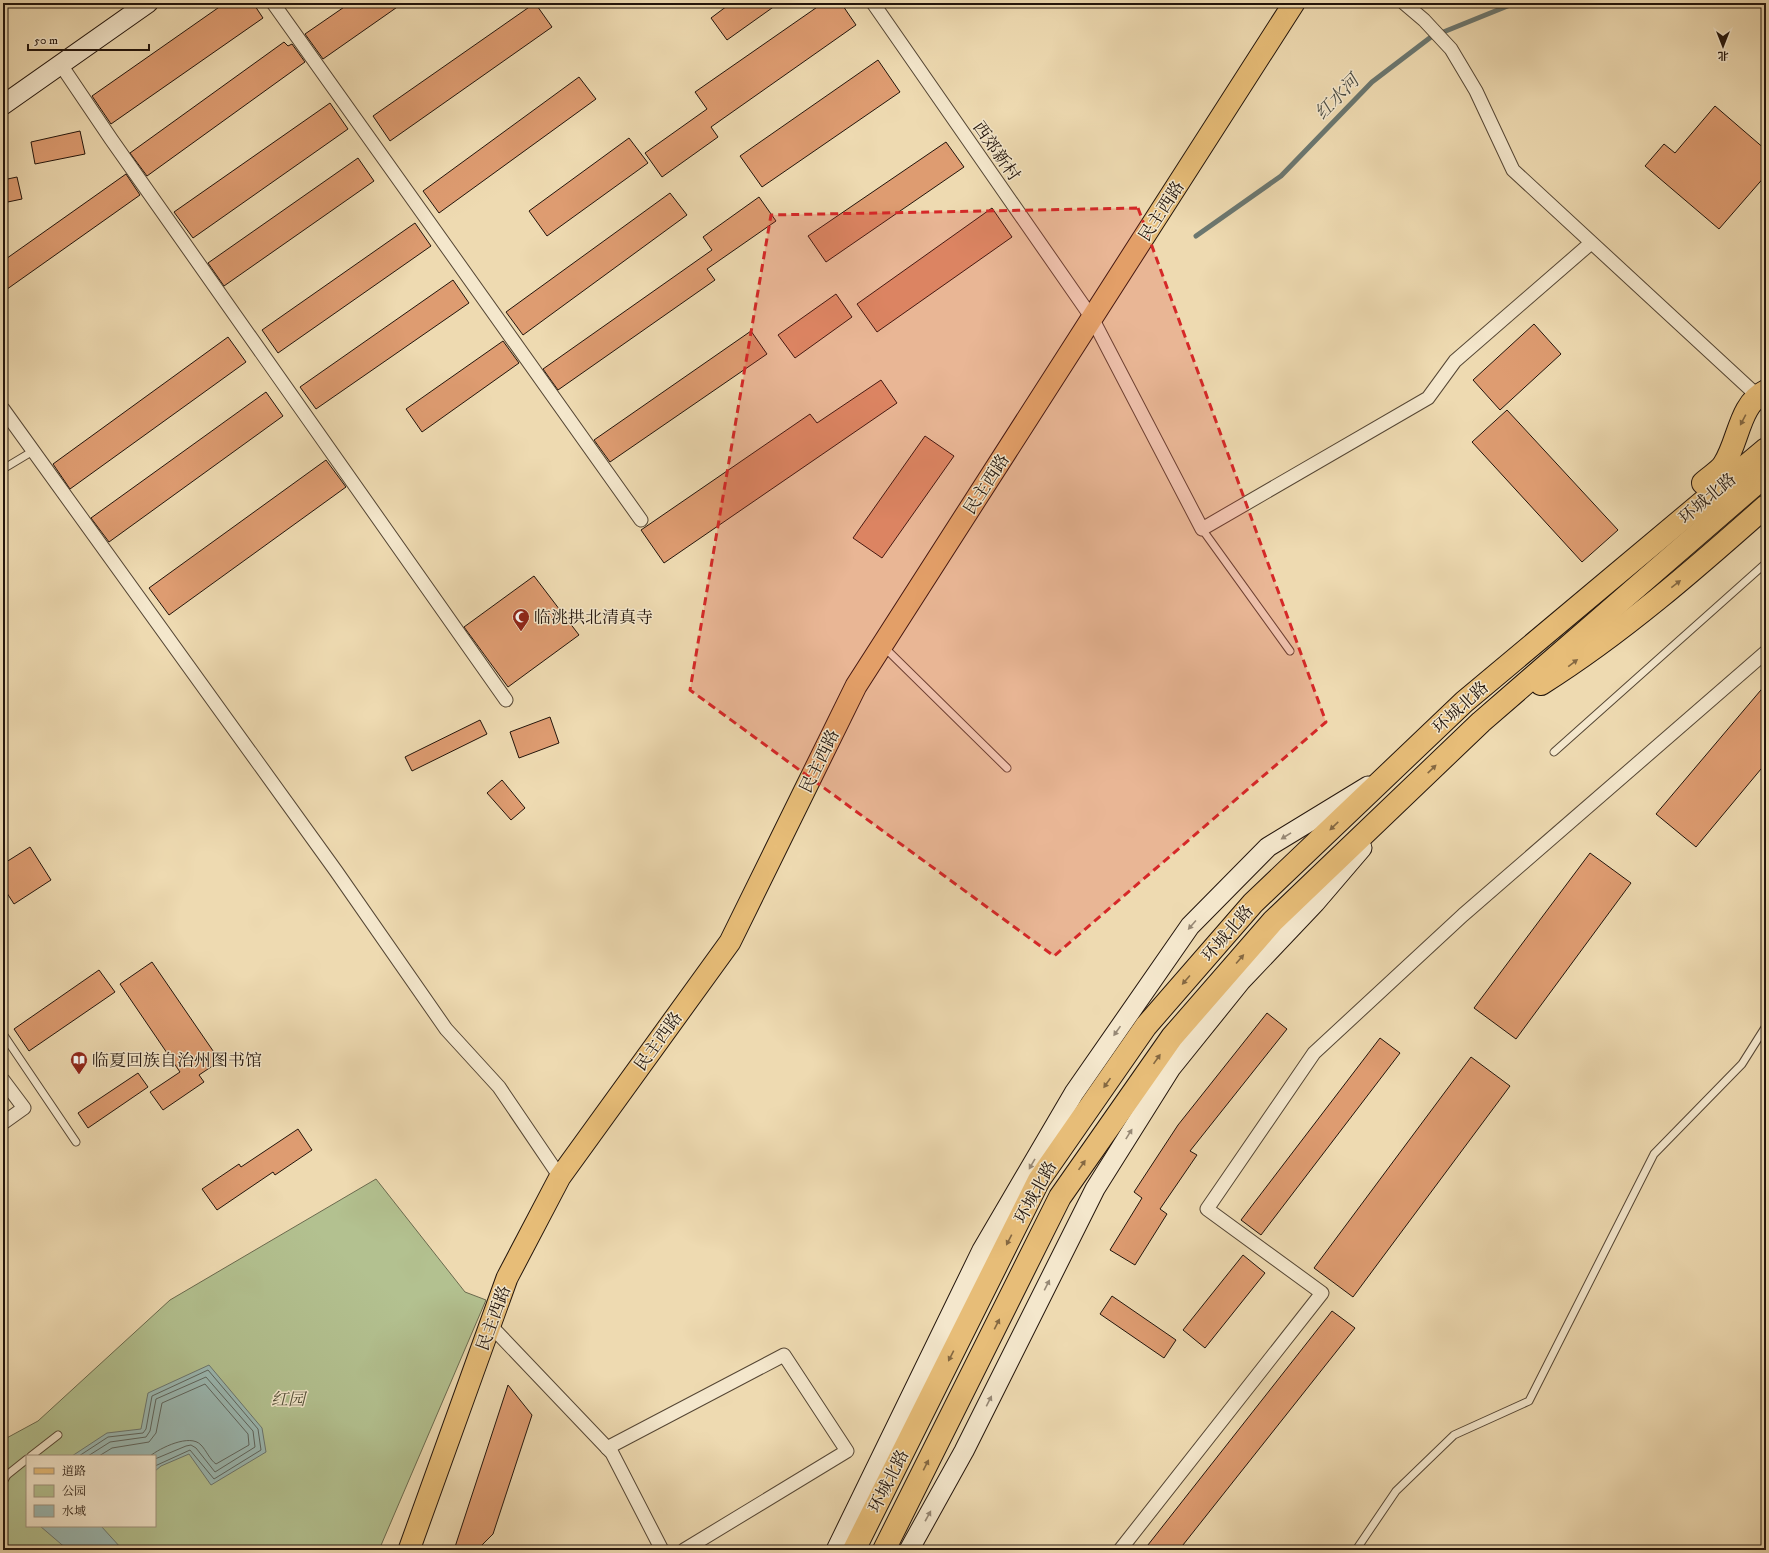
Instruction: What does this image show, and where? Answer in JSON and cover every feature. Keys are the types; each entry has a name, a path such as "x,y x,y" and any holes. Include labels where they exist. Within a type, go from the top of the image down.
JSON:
{"highway":[{"path":"1418,745 1453,697 1724,465 1741,422 1763,396"},
{"name":"环城北路","path":"884,1550 1060,1197 1172,1037 1273,921 1481,722 1737,486 1766,448"},
{"name":"环城北路","path":"854,1550 1039,1180 1146,1026 1253,903 1464,702 1737,486 1766,475"},
{"path":"1481,722 1568,667 1690,574 1766,506"}],"main road":[{"path":"3,105 148,3"},
{"name":"民主西路","path":"409,1550 507,1278 560,1177 730,942 856,686 1294,3"},
{"path":"836,1550 982,1250 1074,1093 1190,926 1268,847 1391,771"},
{"path":"909,1550 964,1451 1095,1189 1171,1068 1242,981 1315,903 1412,788"}],"street":[{"path":"272,3 641,520"},
{"name":"西郊新村","path":"874,3 1092,318 1202,529"},
{"path":"1404,3 1424,20 1451,49 1476,91 1513,170 1591,243 1763,396"},
{"path":"61,65 111,139 506,700"},
{"path":"1202,529 1428,398 1455,360 1591,243"},
{"path":"3,409 336,871 446,1029 499,1087 560,1177"},
{"path":"1120,1550 1322,1294 1207,1209 1314,1053 1463,915 1766,652"},
{"path":"3,1080 24,1108 3,1123"},
{"path":"490,1325 612,1453 662,1550"},
{"path":"608,1448 784,1355 847,1451 684,1550"}],"lane":[{"path":"3,469 33,451"},
{"path":"1202,529 1290,651"},
{"path":"1554,752 1766,563"},
{"path":"882,645 1007,768"},
{"path":"1356,1550 1396,1491 1454,1435 1529,1401 1654,1154 1742,1064 1766,1026"},
{"path":"3,1034 76,1142"},
{"path":"32,1455 58,1435"},
{"path":"3,1482 7,1475 26,1461"}],"highlighted area":[{"path":"1138,208 1326,722 1054,956 690,690 771,215"}],"green space":[{"name":"红园","path":"376,1179 465,1292 486,1300 379,1550 3,1550 3,1440 38,1421 170,1300"}],"water":[{"path":"209,1365 262,1428 266,1452 211,1485 189,1454 161,1466 156,1470 156,1455 74,1455 107,1433 141,1429 148,1393"},
{"path":"41,1527 102,1527 121,1548 118,1550 68,1550"}],"building":[{"path":"225,3 253,3 263,18 111,124 92,96"},
{"path":"350,3 403,3 323,59 305,34"},
{"path":"535,3 552,27 390,141 373,116"},
{"path":"731,3 779,3 727,40 711,18"},
{"path":"823,3 841,3 856,25 711,127 718,137 662,177 645,153 707,109 695,92"},
{"path":"284,42 288,46 292,44 305,62 147,176 130,153"},
{"path":"878,60 900,92 762,187 740,156"},
{"path":"579,77 596,99 439,213 423,191"},
{"path":"330,103 348,129 193,238 174,212"},
{"path":"1715,106 1766,150 1766,175 1719,229 1645,166 1664,144 1675,153"},
{"path":"80,131 85,154 35,164 31,142"},
{"path":"629,138 648,163 547,236 529,211"},
{"path":"946,142 964,167 826,262 808,236"},
{"path":"358,158 374,181 224,286 208,263"},
{"path":"126,174 140,195 3,292 3,261"},
{"path":"17,177 22,199 3,203 3,180"},
{"path":"670,193 687,215 523,335 506,312"},
{"path":"759,197 776,221 707,269 715,280 558,390 543,369 712,250 703,237"},
{"path":"992,208 1012,237 877,332 857,304"},
{"path":"415,223 431,246 278,353 262,330"},
{"path":"453,280 469,303 316,409 300,387"},
{"path":"836,294 852,317 795,358 778,335"},
{"path":"1534,324 1561,354 1500,410 1473,380"},
{"path":"751,331 767,354 610,462 594,440"},
{"path":"228,337 246,362 70,489 53,464"},
{"path":"503,341 519,363 422,432 406,409"},
{"path":"881,380 897,403 664,563 641,530 810,414 817,423"},
{"path":"266,392 283,416 109,542 91,518"},
{"path":"1507,410 1618,530 1582,562 1472,442"},
{"path":"925,436 954,456 882,558 853,538"},
{"path":"326,460 346,487 169,615 149,588"},
{"name":"临洮拱北清真寺","path":"534,576 579,635 508,687 464,627"},
{"path":"1766,684 1766,763 1696,847 1656,814"},
{"path":"550,717 559,743 519,758 510,732"},
{"path":"480,720 487,734 412,771 405,757"},
{"path":"502,780 525,808 511,820 487,793"},
{"path":"30,847 51,880 14,904 3,887 3,864"},
{"path":"1590,853 1631,883 1516,1039 1474,1008"},
{"path":"152,962 220,1061 199,1075 204,1082 163,1110 150,1092 180,1072 120,984"},
{"path":"99,970 115,992 29,1051 14,1029"},
{"path":"1267,1013 1287,1029 1190,1151 1197,1155 1160,1209 1167,1214 1135,1265 1110,1250 1142,1198 1134,1192 1178,1125"},
{"path":"1380,1038 1400,1053 1261,1235 1241,1220"},
{"path":"1471,1057 1510,1086 1353,1297 1314,1268"},
{"path":"138,1073 148,1087 88,1128 78,1113"},
{"path":"298,1129 312,1150 275,1175 273,1172 217,1210 202,1189 239,1164 241,1167"},
{"path":"1243,1255 1265,1273 1205,1348 1183,1330"},
{"path":"1112,1296 1176,1340 1164,1358 1100,1314"},
{"path":"1332,1311 1355,1328 1179,1550 1144,1550"},
{"path":"508,1385 532,1415 493,1534 477,1550 454,1550"}],"waterway":[{"name":"红水河","path":"1196,236 1281,176 1372,82 1431,37 1515,3"}],"place":[{"name":"临洮拱北清真寺","path":"521,632"},
{"name":"临夏回族自治州图书馆","path":"79,1075"}]}
